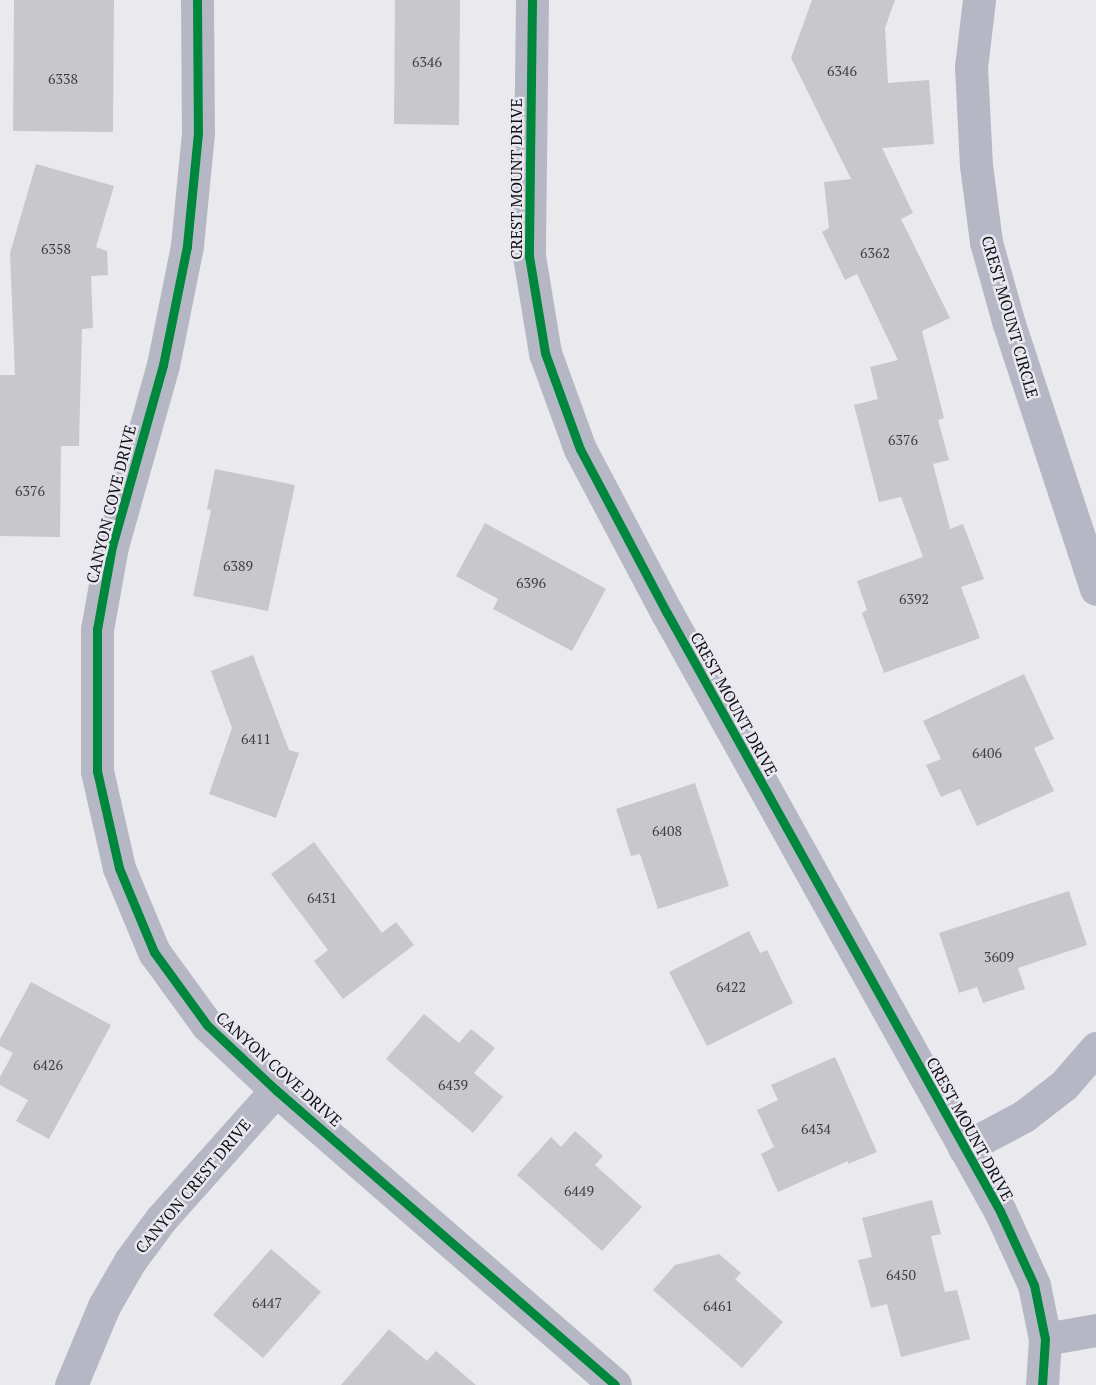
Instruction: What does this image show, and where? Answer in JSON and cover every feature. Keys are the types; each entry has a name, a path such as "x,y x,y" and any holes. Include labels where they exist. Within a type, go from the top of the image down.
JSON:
{"street":[{"name":"CANYON COVE DRIVE","path":"197,0 198,133 187,246 163,365 112,546 97,629 97,771 119,868 154,952 207,1025 276,1090 615,1385"},
{"name":"CREST MOUNT DRIVE","path":"532,0 529,256 545,353 580,449 667,613 1000,1211 1034,1285 1045,1339 1042,1385"},
{"name":"CREST MOUNT CIRCLE","path":"979,0 971,67 976,165 987,242 1008,321 1096,589"},
{"path":"964,1148 1032,1110 1064,1085 1096,1048"},
{"name":"CANYON CREST DRIVE","path":"71,1385 104,1306 130,1261 161,1219 276,1090"},
{"path":"1045,1339 1096,1330"}],"building":[{"path":"14,0 114,0 113,132 13,131"},
{"path":"395,0 460,0 459,125 394,124"},
{"path":"812,0 895,0 885,28 888,83 929,80 934,144 882,148 913,213 901,219 950,318 922,331 944,418 938,420 949,460 933,464 950,529 963,524 984,579 961,587 980,638 884,673 862,613 867,610 857,581 923,557 901,497 879,502 854,405 878,399 870,367 898,360 857,274 845,280 822,232 829,228 824,182 851,179 791,58"},
{"path":"36,164 114,186 96,247 107,251 108,275 91,276 93,328 82,329 79,446 61,446 60,537 0,536 0,375 15,375 10,253"},
{"path":"215,469 295,485 268,611 193,596 211,510 207,509"},
{"path":"485,523 606,589 572,651 493,609 498,599 456,576"},
{"path":"253,655 289,750 299,753 276,818 209,794 232,728 211,671"},
{"path":"1024,674 1054,739 1034,748 1054,791 977,826 960,789 941,797 926,765 941,759 923,721"},
{"path":"695,783 729,886 658,909 640,854 631,856 616,809"},
{"path":"314,842 382,933 396,922 414,945 343,999 314,961 328,950 271,874"},
{"path":"1069,891 1087,945 1018,968 1025,989 983,1003 977,987 959,993 939,933"},
{"path":"749,931 760,953 767,950 793,1003 707,1046 669,972"},
{"path":"31,982 111,1025 49,1139 16,1121 28,1100 0,1085 0,1077 13,1053 0,1046 0,1039"},
{"path":"424,1014 459,1043 471,1029 495,1048 474,1073 503,1097 473,1133 386,1059"},
{"path":"835,1057 877,1152 848,1164 848,1161 778,1192 761,1154 774,1147 757,1110 778,1100 771,1085"},
{"path":"575,1131 603,1156 595,1165 642,1207 602,1251 517,1175 551,1137 561,1147"},
{"path":"932,1200 941,1234 931,1236 945,1292 957,1290 970,1339 901,1357 887,1304 871,1308 858,1260 872,1257 862,1218"},
{"path":"271,1249 321,1292 263,1358 213,1315"},
{"path":"719,1254 741,1273 735,1279 783,1322 742,1368 653,1290 675,1265"},
{"path":"389,1329 427,1361 436,1351 476,1385 341,1385"}],"cycle path":[{"path":"197,0 198,133 187,246 163,365 112,546 97,629 97,771 119,868 154,952 207,1025 276,1090 615,1385"},
{"path":"532,0 529,256 545,353 580,449 667,613 1000,1211 1034,1285 1045,1339 1042,1385"}]}
